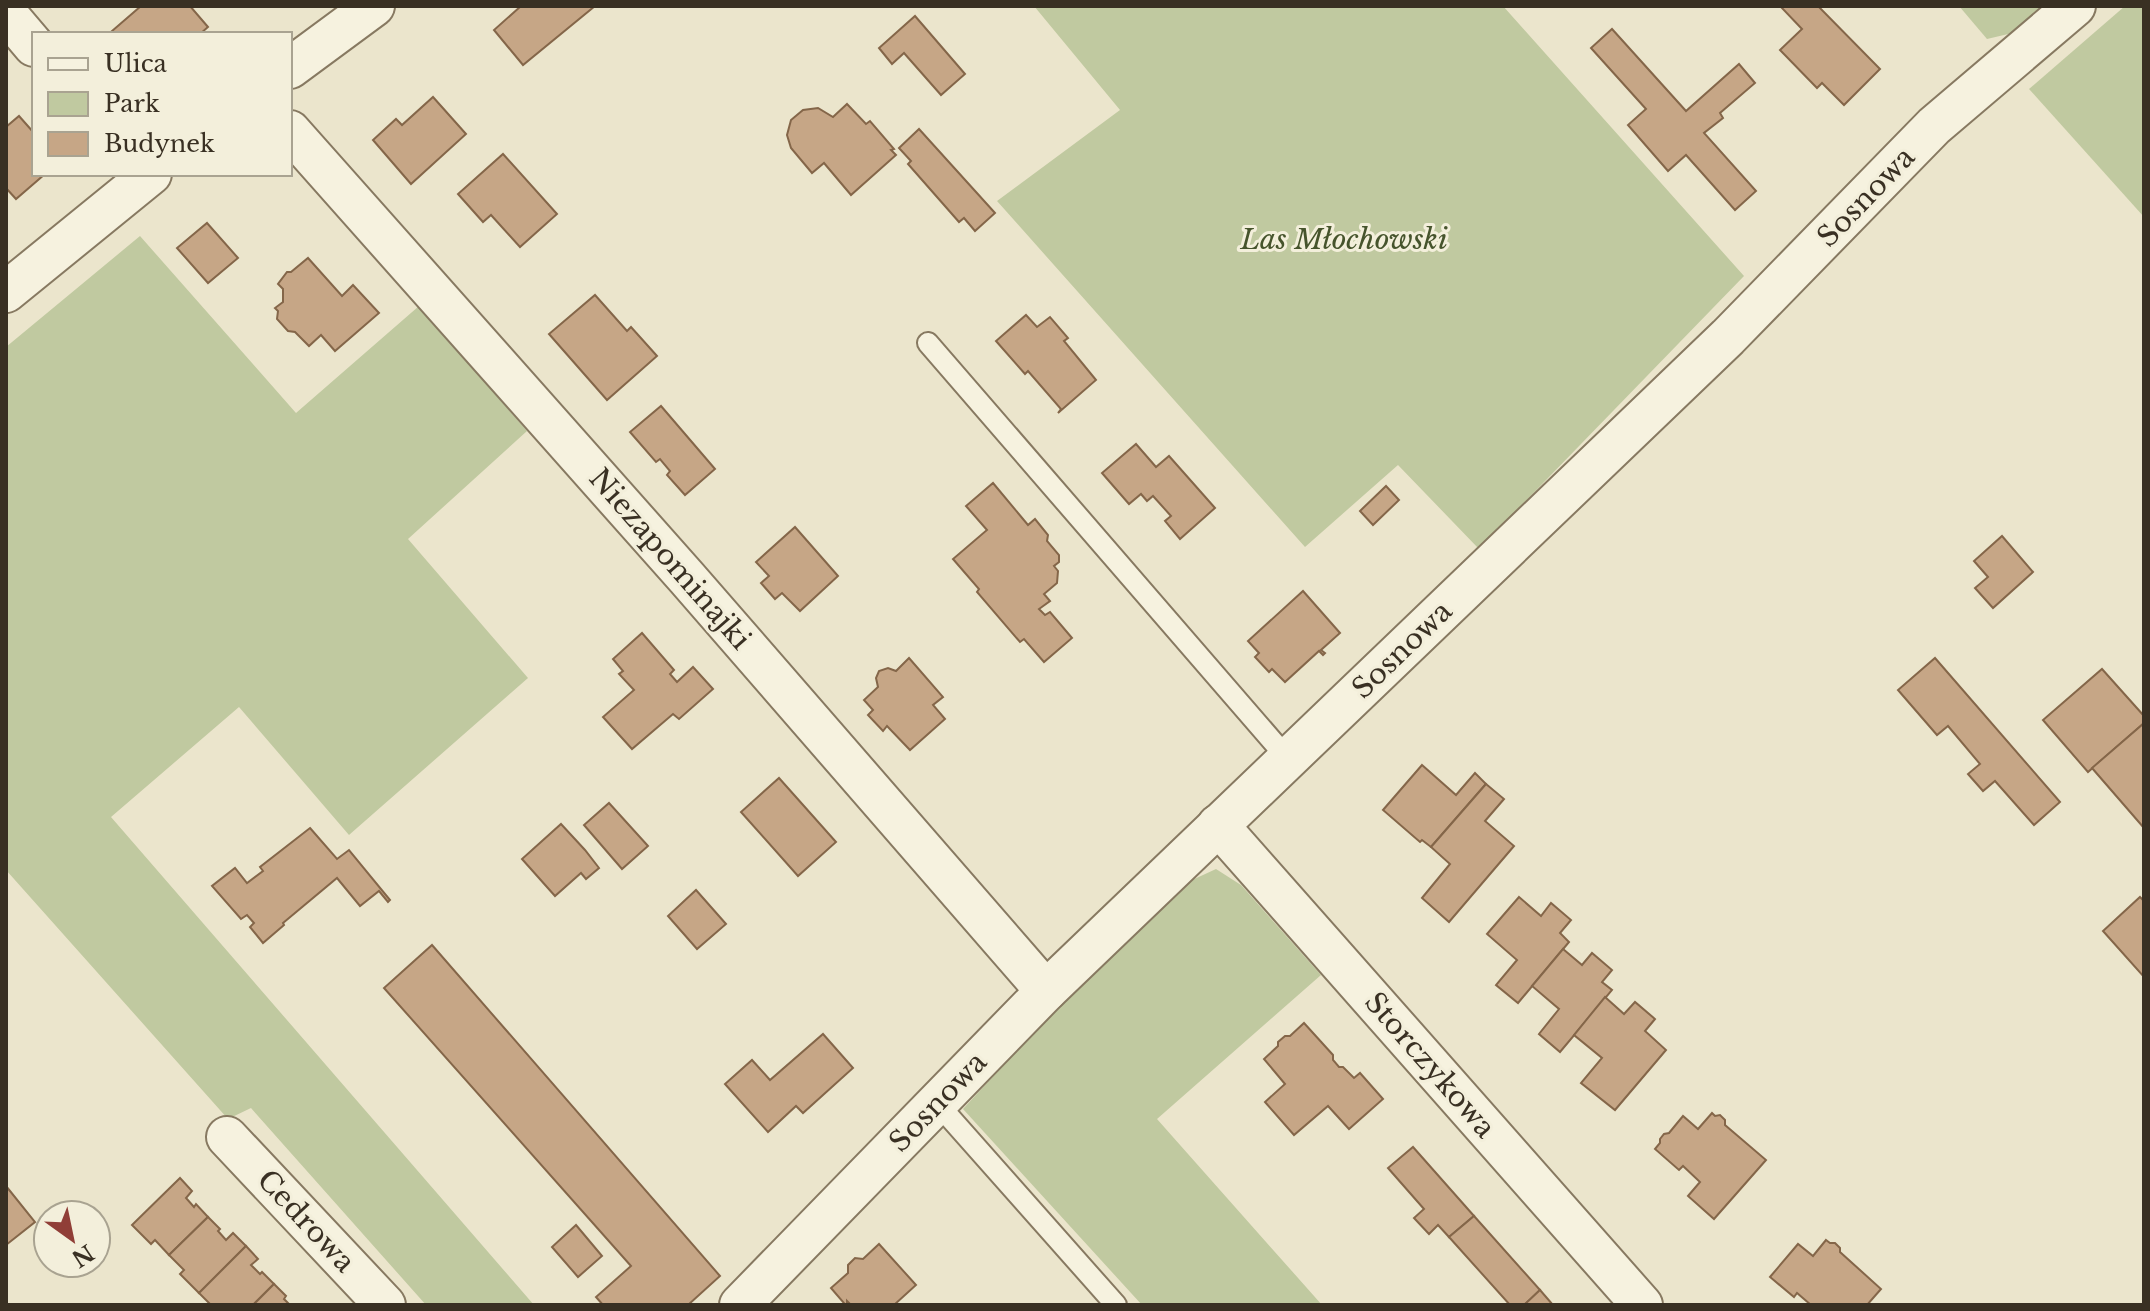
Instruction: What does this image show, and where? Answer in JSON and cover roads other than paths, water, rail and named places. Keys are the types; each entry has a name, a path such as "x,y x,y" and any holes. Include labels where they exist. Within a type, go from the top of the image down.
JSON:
{"street":[{"path":"292,67 374,6"},
{"name":"Sosnowa","path":"745,1303 1046,991 1728,337 1934,126 2075,6"},
{"path":"6,13 32,44"},
{"name":"Niezapominajki","path":"292,133 708,602 1046,991"},
{"path":"6,292 146,176"},
{"name":"Storczykowa","path":"1218,825 1642,1305"},
{"name":"Cedrowa","path":"227,1137 385,1305"}],"lane":[{"path":"928,343 1288,759"},
{"path":"937,1103 1116,1305"}],"park label":[{"name":"Las Młochowski","path":"1344,239"}]}
